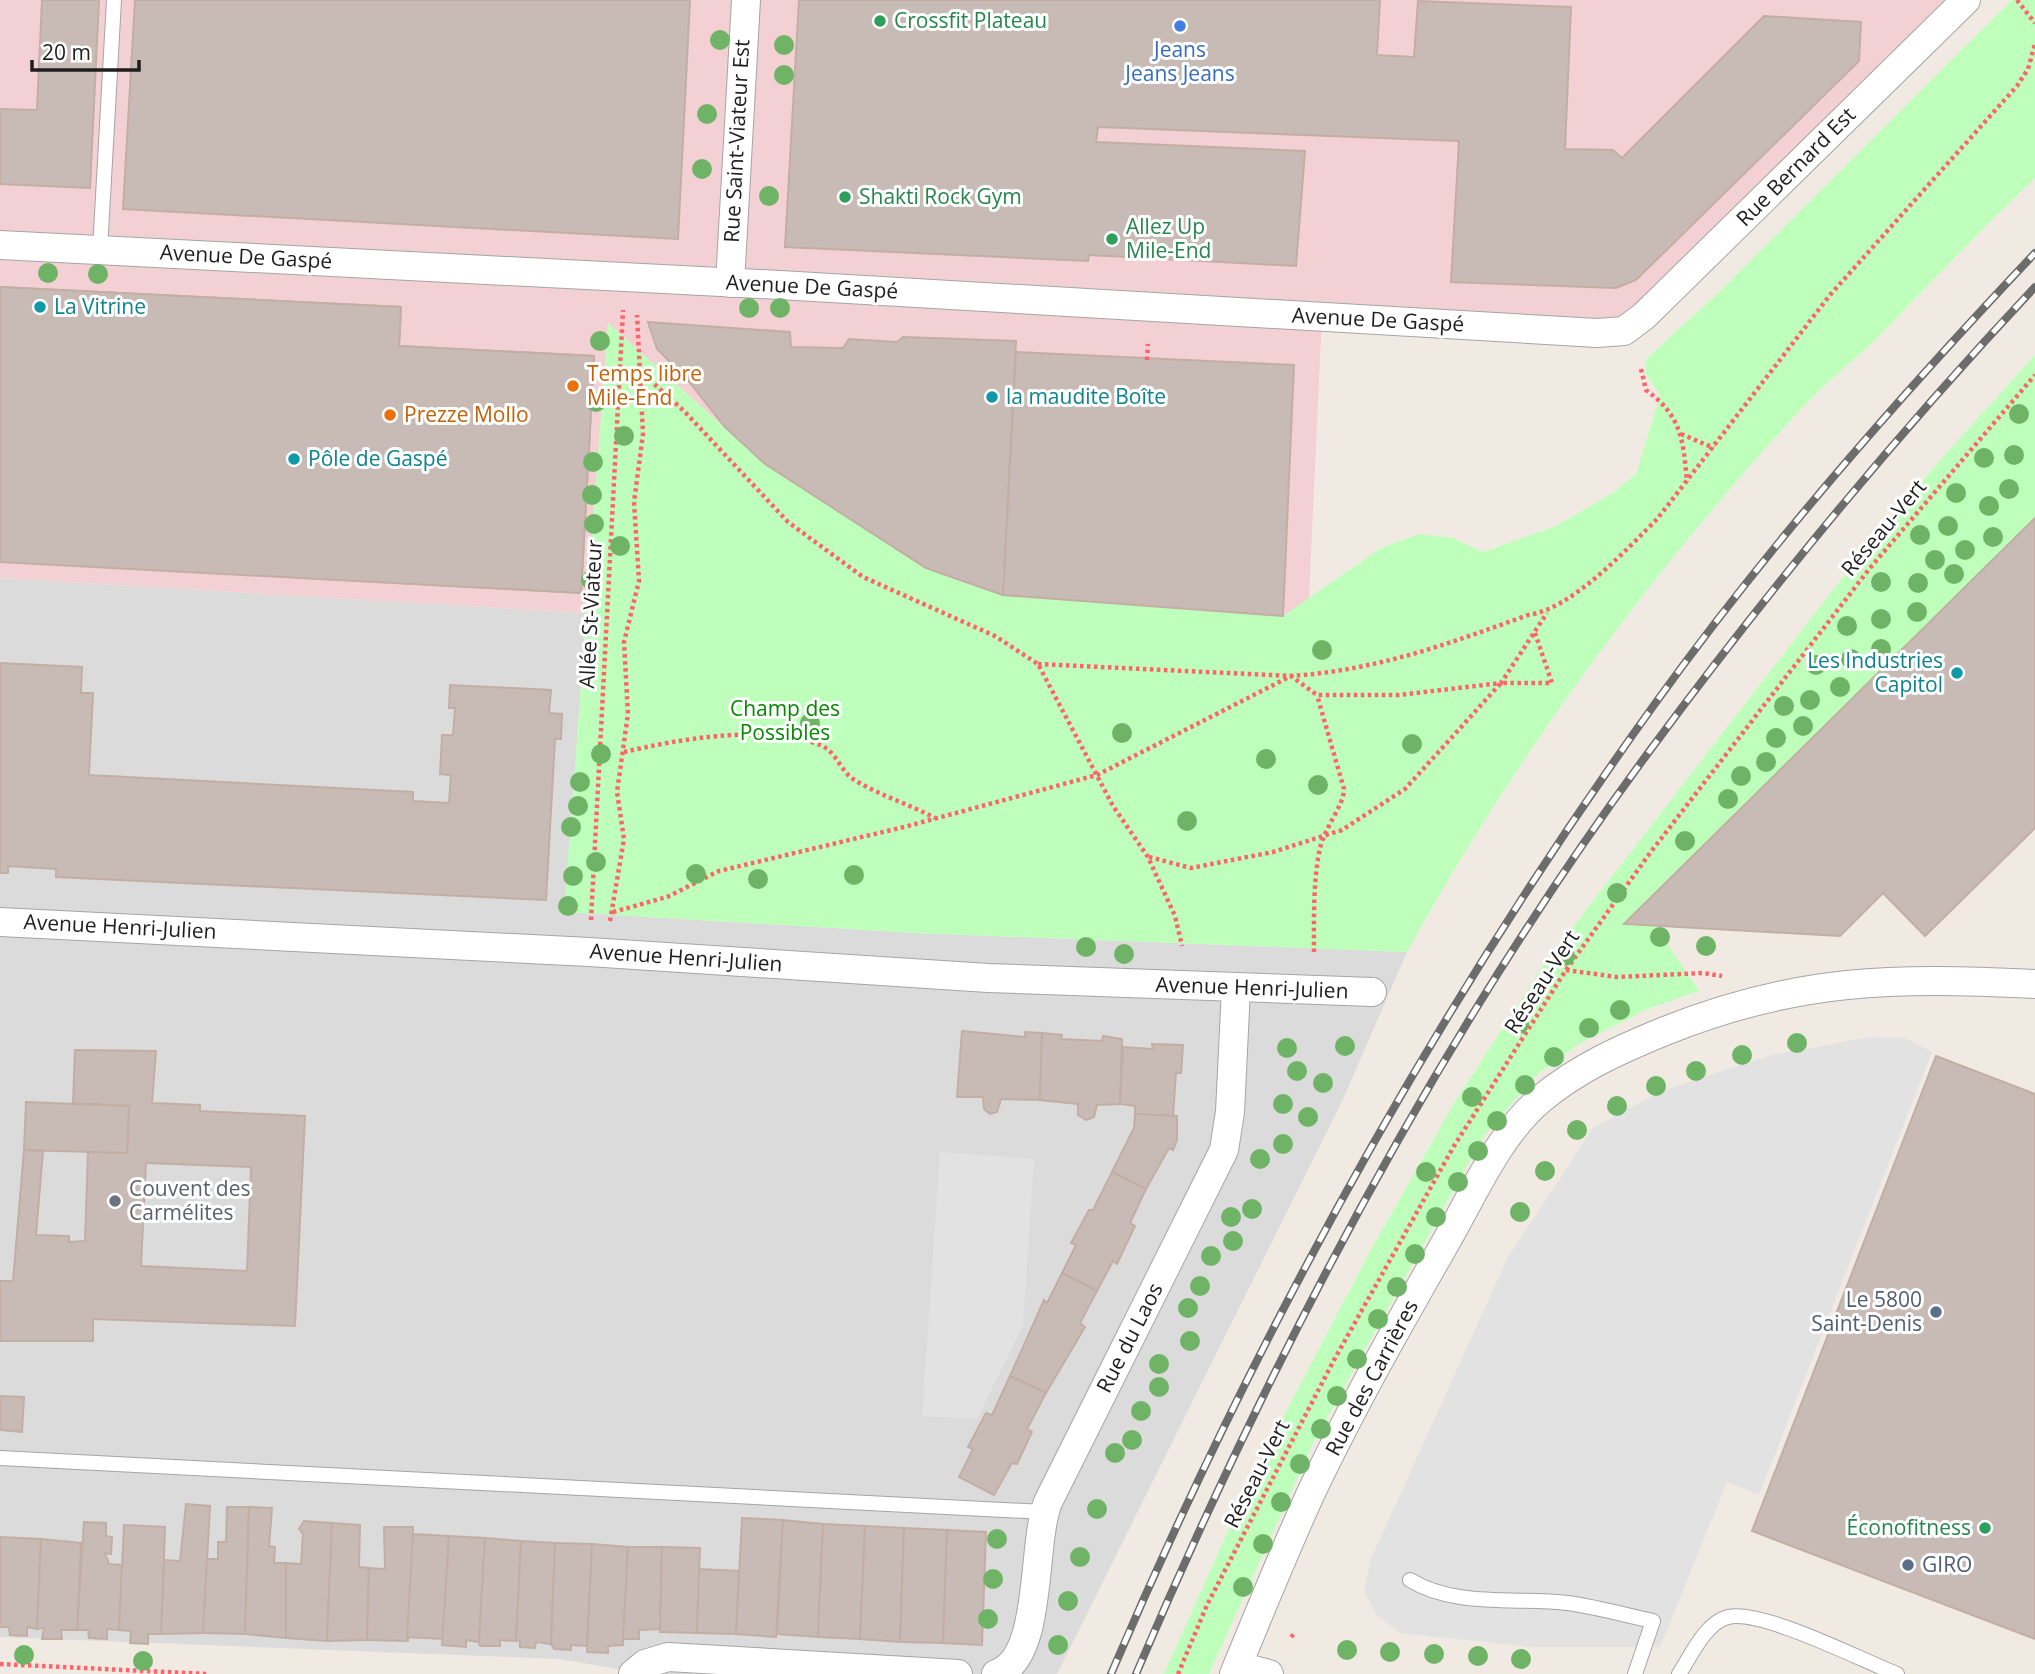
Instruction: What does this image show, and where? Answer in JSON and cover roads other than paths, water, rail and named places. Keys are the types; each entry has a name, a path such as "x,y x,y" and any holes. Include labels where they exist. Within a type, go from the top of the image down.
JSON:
{"street":[{"name":"Rue Saint-Viateur Est","path":"730,283 746,0"},
{"name":"Rue Bernard Est","path":"1624,331 1644,316 1966,0"},
{"name":"Avenue De Gaspé","path":"0,245 625,277 1597,333 1624,331"},
{"name":"Avenue Henri-Julien","path":"0,922 589,952 988,978 1372,992"},
{"name":"Rue des Carrières","path":"1236,1670 1309,1497 1380,1360 1507,1138 1540,1100 1596,1062 1629,1045 1707,1014 1763,997 1866,982 1943,979 2035,985"},
{"name":"Rue du Laos","path":"996,1674 1011,1667 1027,1636 1044,1512 1224,1150 1230,1112 1236,989"},
{"path":"633,1674 645,1664 668,1657 958,1674"},
{"path":"1236,1670 1269,1674"}],"lane":[{"path":"100,250 114,0"},
{"path":"0,1458 1044,1512"},
{"path":"1410,1580 1425,1589 1475,1598 1568,1603 1653,1621 1635,1674"},
{"path":"1679,1674 1707,1631 1726,1617 1754,1616 1897,1674"}],"railway":[{"path":"1111,1674 1227,1421 1356,1174 1425,1054 1574,819 1654,705 1789,529 1885,417 2035,253"},
{"path":"1136,1674 1189,1554 1304,1314 1367,1196 1502,967 1575,856 1651,749 1742,629 1836,512 1934,398 2035,287"}],"place":[{"name":"Crossfit Plateau","path":"880,21"},
{"name":"Jeans Jeans Jeans","path":"1180,26"},
{"name":"Shakti Rock Gym","path":"845,197"},
{"name":"Allez Up Mile-End","path":"1112,239"},
{"name":"La Vitrine","path":"40,307"},
{"name":"Temps libre Mile-End","path":"573,386"},
{"name":"la maudite Boîte","path":"992,397"},
{"name":"Prezze Mollo","path":"390,415"},
{"name":"Pôle de Gaspé","path":"294,459"},
{"name":"Les Industries Capitol","path":"1957,673"},
{"name":"Couvent des Carmélites","path":"115,1201"},
{"name":"Le 5800 Saint-Denis","path":"1936,1312"},
{"name":"Éconofitness","path":"1985,1528"},
{"name":"GIRO","path":"1908,1565"}],"park label":[{"name":"Champ des Possibles","path":"785,721"}]}
